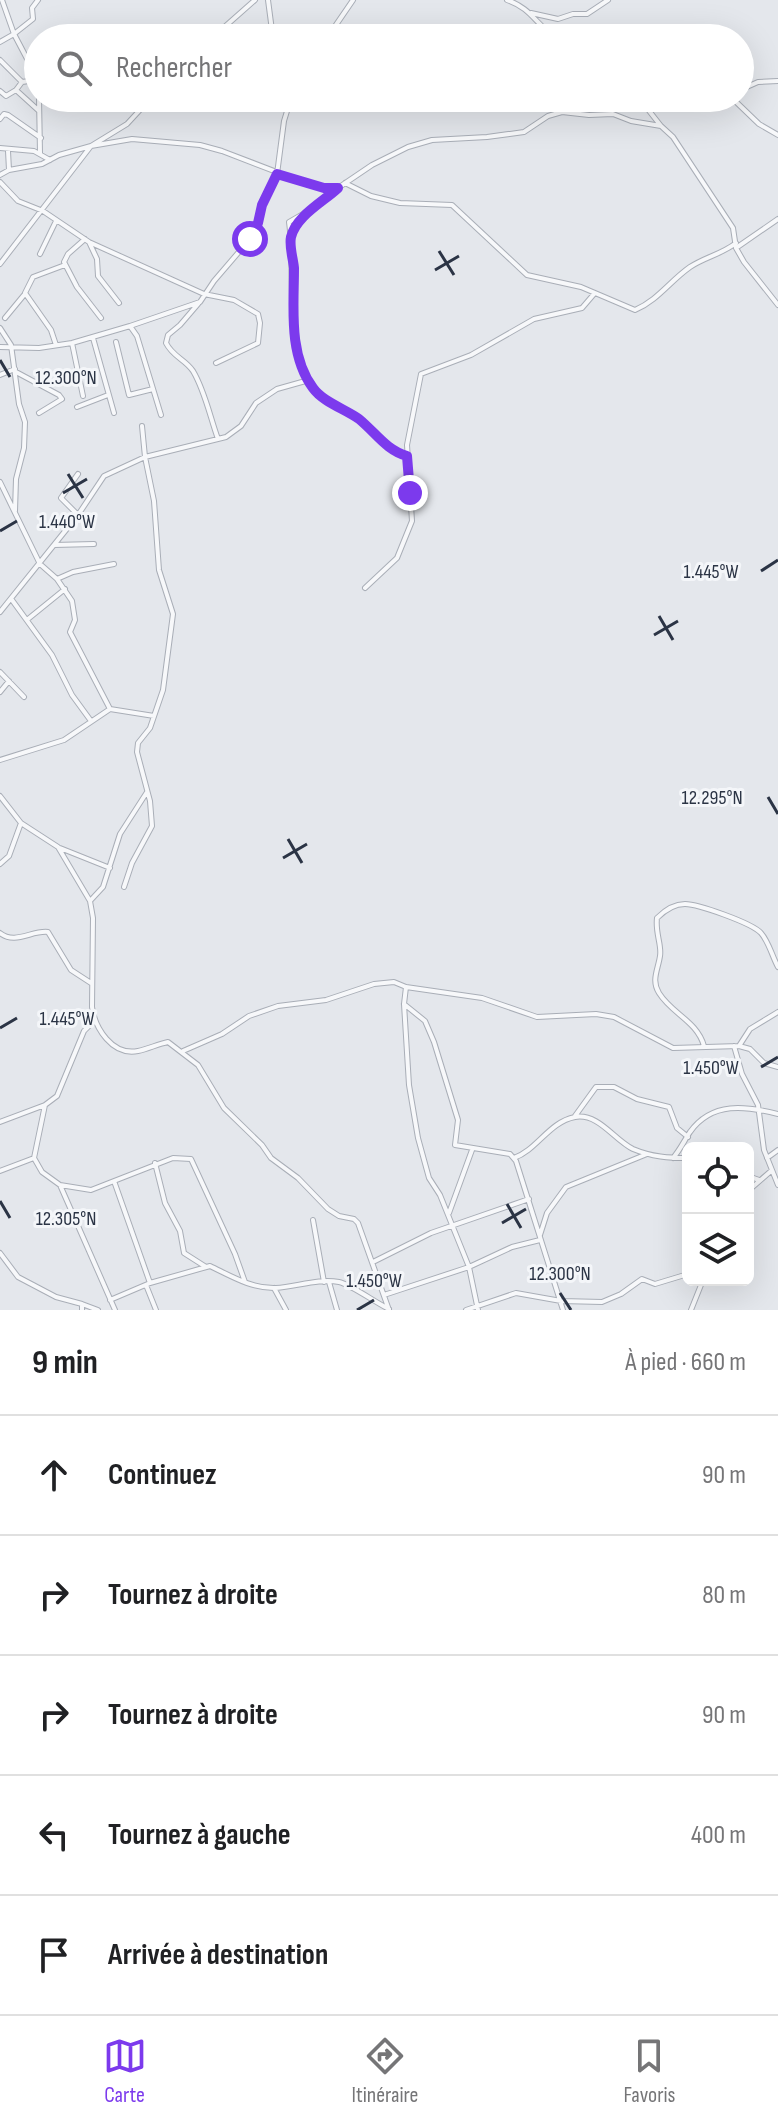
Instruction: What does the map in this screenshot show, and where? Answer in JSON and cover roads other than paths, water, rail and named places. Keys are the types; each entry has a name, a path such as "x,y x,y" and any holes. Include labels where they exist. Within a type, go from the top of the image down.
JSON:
{"street":[{"path":"2,0 24,55"},
{"path":"27,24 33,19 32,8 38,0"},
{"path":"228,24 255,0"},
{"path":"268,0 271,24"},
{"path":"337,24 353,0"},
{"path":"507,0 525,7"},
{"path":"521,0 539,24"},
{"path":"531,13 558,19 587,14 608,0"},
{"path":"0,42 24,26"},
{"path":"0,60 22,82 6,96 0,91"},
{"path":"754,84 778,81"},
{"path":"16,90 24,97"},
{"path":"38,112 40,153"},
{"path":"0,264 91,146 127,124 138,112"},
{"path":"218,439 195,374 188,364 177,359 166,343 168,335 200,302 250,239 277,174 287,112"},
{"path":"407,456 389,448 361,421 319,395 303,370 294,330 289,222 304,215 372,165 408,147 432,140 524,132 548,116 562,112 613,114 631,121 661,126"},
{"path":"650,112 673,137 719,204 733,228 736,245 778,305"},
{"path":"747,112 778,135"},
{"path":"0,119 4,114 8,115 41,138"},
{"path":"0,175 91,146 132,139 200,145 277,174 324,188 338,188"},
{"path":"0,148 40,153 50,160"},
{"path":"8,151 9,170"},
{"path":"0,182 18,201 43,211 87,241 204,294 234,300 260,317 258,343 216,363"},
{"path":"345,183 371,196 400,203 452,205 527,275 581,287 635,310 656,298 692,265 736,245 778,219"},
{"path":"291,235 304,215"},
{"path":"40,254 56,221"},
{"path":"87,241 68,254 64,259 65,265 77,287 101,318"},
{"path":"87,241 97,259 98,276 119,303"},
{"path":"5,318 24,295 33,277 65,265"},
{"path":"365,588 397,558 412,521 407,445 421,374 471,355 534,319 582,308 594,294"},
{"path":"24,295 42,315 56,345"},
{"path":"0,347 39,348 72,343 200,302"},
{"path":"130,326 137,336 161,415"},
{"path":"0,328 11,345 19,404 25,422 24,448 16,479 15,513"},
{"path":"93,338 114,413"},
{"path":"116,342 129,395 153,389"},
{"path":"72,343 83,396"},
{"path":"0,375 15,371 62,399 39,413"},
{"path":"0,612 78,515 102,478 145,457 234,433 252,407 268,394 309,380"},
{"path":"77,407 108,395"},
{"path":"124,887 132,863 152,826 137,752 138,743 150,728 154,716 167,666 173,614 159,570 154,501 142,426"},
{"path":"78,474 61,498 78,515"},
{"path":"0,482 40,564 57,579 72,601 75,613 70,632 110,709"},
{"path":"54,545 94,544"},
{"path":"57,579 73,572 114,564"},
{"path":"28,619 65,589"},
{"path":"12,600 52,655 72,695 92,721"},
{"path":"0,672 24,697"},
{"path":"0,692 9,681"},
{"path":"0,760 64,740 110,709 154,716"},
{"path":"90,901 103,887 120,834 147,792"},
{"path":"0,796 21,823 58,847 110,868"},
{"path":"0,864 9,856 21,823"},
{"path":"58,847 90,901 93,918 91,983 94,1021 111,1044 120,1049 137,1051 168,1042 191,1057 207,1076 224,1108 271,1158 298,1178 328,1209 358,1223 389,1310"},
{"path":"704,1047 700,1034 664,1001 656,989 654,979 661,954 657,918 676,905 685,904 734,917 757,929 778,967"},
{"path":"0,933 6,938 14,938 48,932 71,970 91,983"},
{"path":"183,1051 222,1034 249,1016 278,1006 326,1000 374,984 394,982 406,987 469,995 537,1017 596,1014 614,1017 673,1048 737,1046 752,1050 764,1063 778,1067"},
{"path":"406,987 404,1004 409,1093 418,1138 429,1178 440,1195 469,1267 477,1308"},
{"path":"404,1004 425,1021 434,1042 458,1120 455,1145 498,1151 514,1158 527,1153 543,1134 574,1117 596,1087 614,1087 637,1099 669,1107 677,1128 688,1137"},
{"path":"778,1012 750,1029 737,1046 742,1074 758,1109 767,1158 778,1185"},
{"path":"0,1122 45,1105 57,1096 84,1031 94,1021"},
{"path":"45,1105 34,1158 42,1172 60,1185 91,1190 155,1163 183,1157 191,1159 245,1282"},
{"path":"673,1158 701,1121 717,1109 758,1109 778,1114"},
{"path":"574,1117 597,1121 629,1147 647,1154 682,1158"},
{"path":"448,1215 472,1149"},
{"path":"767,1158 778,1150"},
{"path":"539,1238 547,1213 566,1187 647,1154"},
{"path":"0,1171 34,1158"},
{"path":"514,1158 563,1310"},
{"path":"155,1163 165,1203 180,1231 184,1253 206,1267"},
{"path":"754,1185 771,1171"},
{"path":"754,1178 759,1180"},
{"path":"114,1181 156,1310"},
{"path":"60,1185 115,1310"},
{"path":"373,1262 451,1225 529,1199"},
{"path":"313,1220 326,1282 337,1310"},
{"path":"384,1295 469,1267 539,1238"},
{"path":"0,1253 18,1277 60,1298 98,1310"},
{"path":"110,1300 148,1284 210,1266 245,1282 274,1288 326,1282 345,1284 389,1310"},
{"path":"466,1310 516,1293 561,1301 602,1302 621,1294 642,1279 655,1284 682,1276"},
{"path":"691,1310 701,1286"},
{"path":"274,1288 286,1310"}]}
